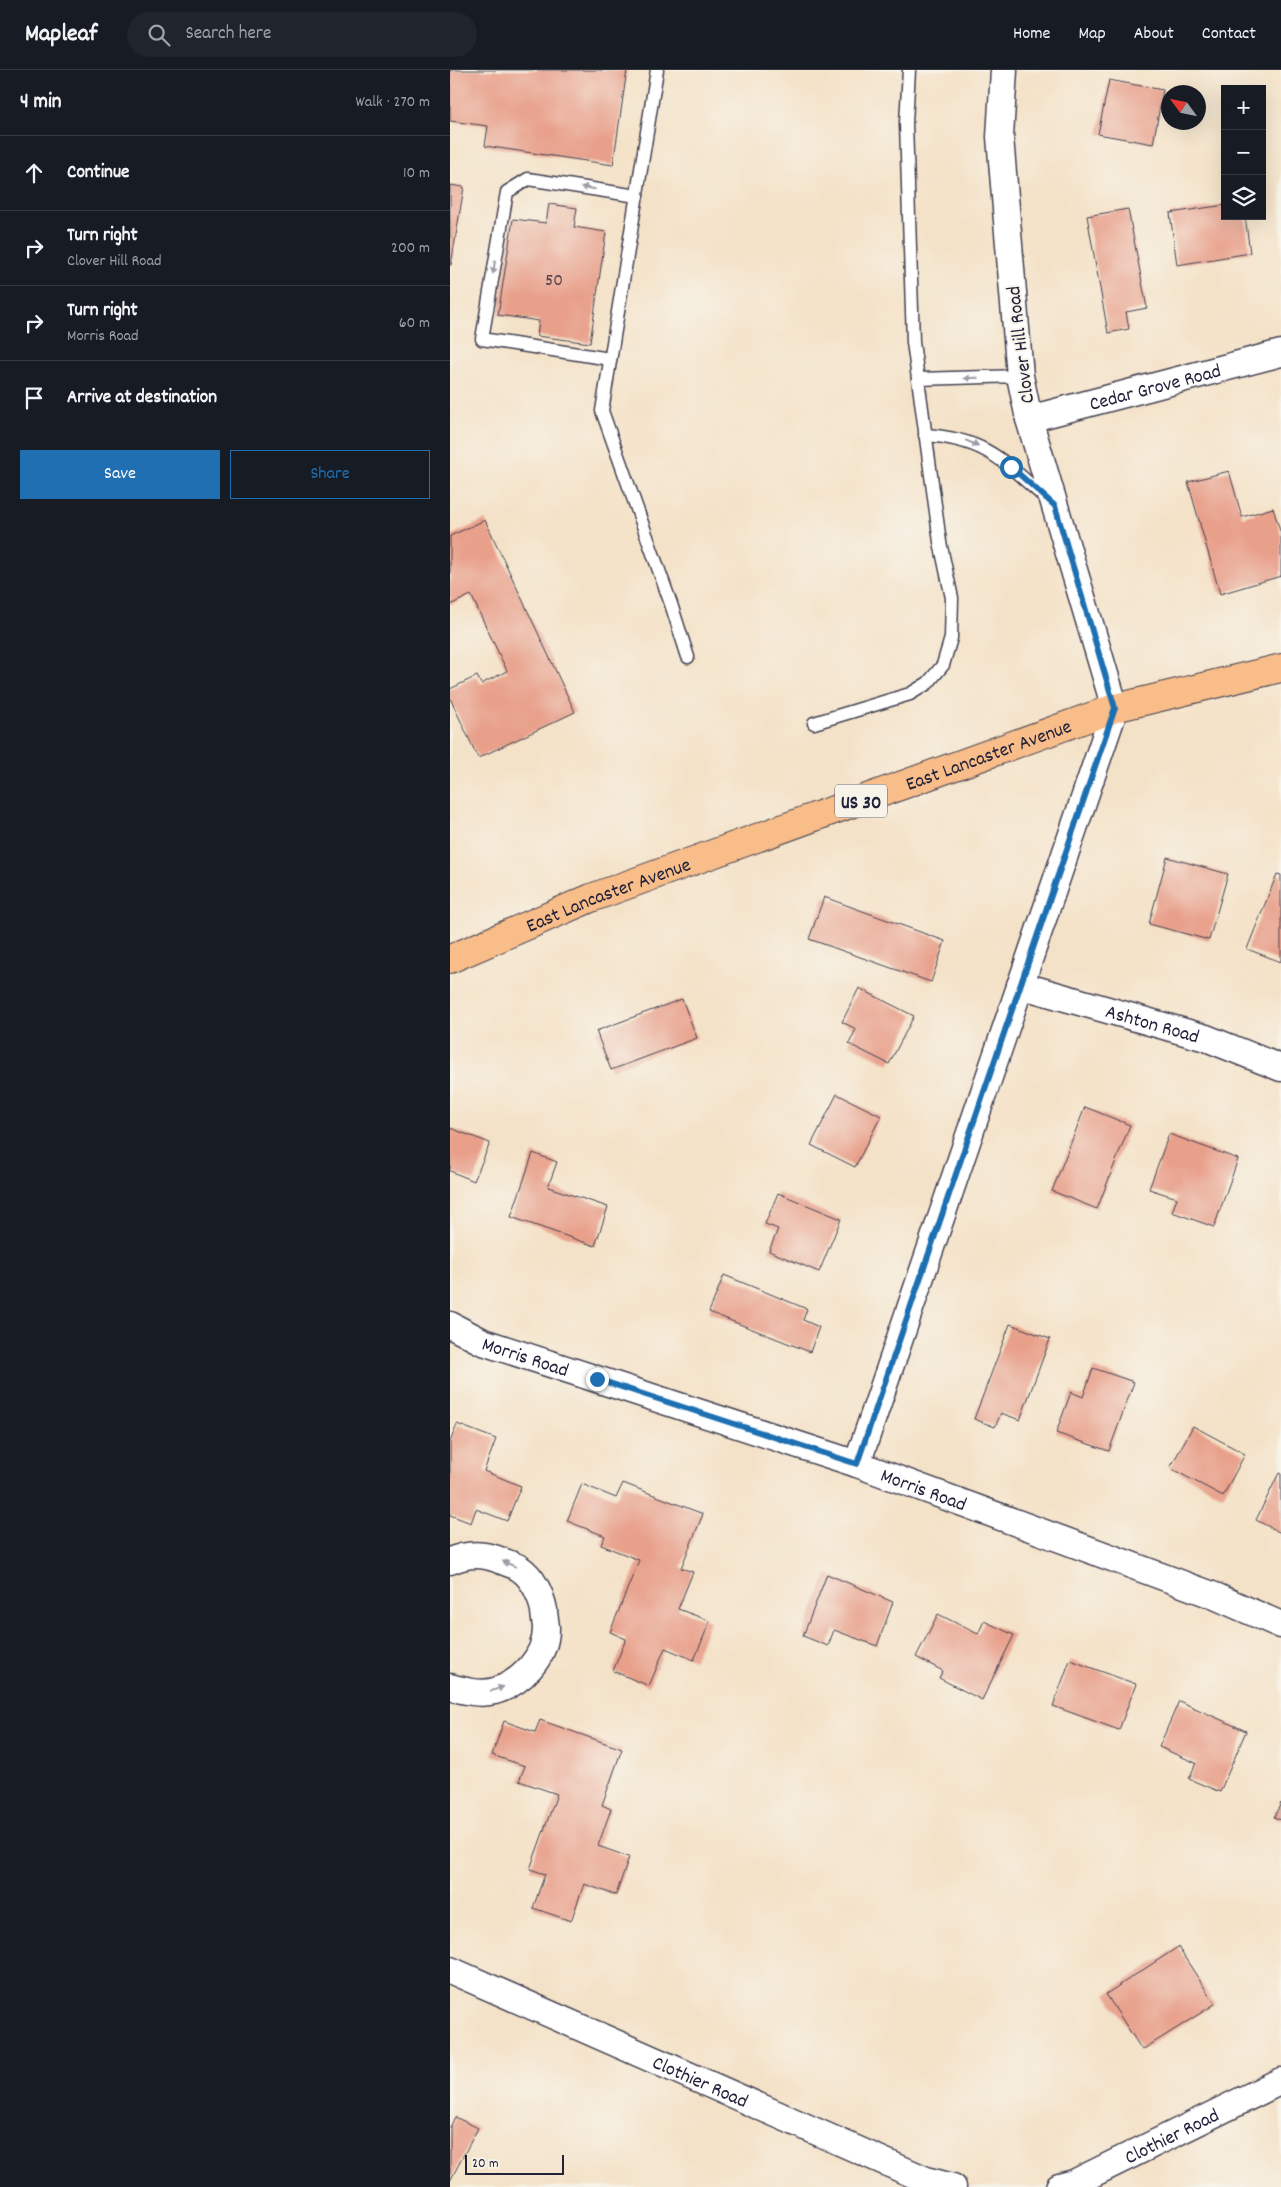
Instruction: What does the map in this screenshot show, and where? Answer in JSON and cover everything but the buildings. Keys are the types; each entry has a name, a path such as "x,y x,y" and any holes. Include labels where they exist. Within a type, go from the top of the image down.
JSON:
{"highway":[{"name":"East Lancaster Avenue","path":"450,959 591,898 1115,708 1281,668"}],"street":[{"name":"Clover Hill Road","path":"1004,70 1000,137 1020,376 1028,419 1115,708"},
{"name":"Cedar Grove Road","path":"1028,419 1281,353"},
{"path":"857,1464 1115,708"},
{"name":"Ashton Road","path":"1020,985 1206,1038 1281,1068"},
{"name":"Morris Road","path":"450,1325 483,1342 857,1464 1206,1593 1281,1625"},
{"path":"450,1561 462,1556 486,1555 520,1568 530,1578 542,1599 546,1629 544,1642 534,1664 516,1681 494,1691 470,1693 450,1687"},
{"name":"Clothier Road","path":"450,1970 917,2176 953,2187"},
{"name":"Clothier Road","path":"1059,2187 1074,2183 1281,2080"}],"lane":[{"path":"657,70 602,411 672,604 688,657"},
{"path":"814,723 910,694 928,683 943,665 951,638 952,598 940,542 913,342 906,123 908,70"},
{"path":"610,359 482,339 506,192 528,179 637,196"},
{"path":"918,380 1020,376"},
{"path":"925,435 969,441 987,450 1055,506"}],"route":[{"path":"597,1379 857,1464 1115,708 1055,506 1011,467"}]}
